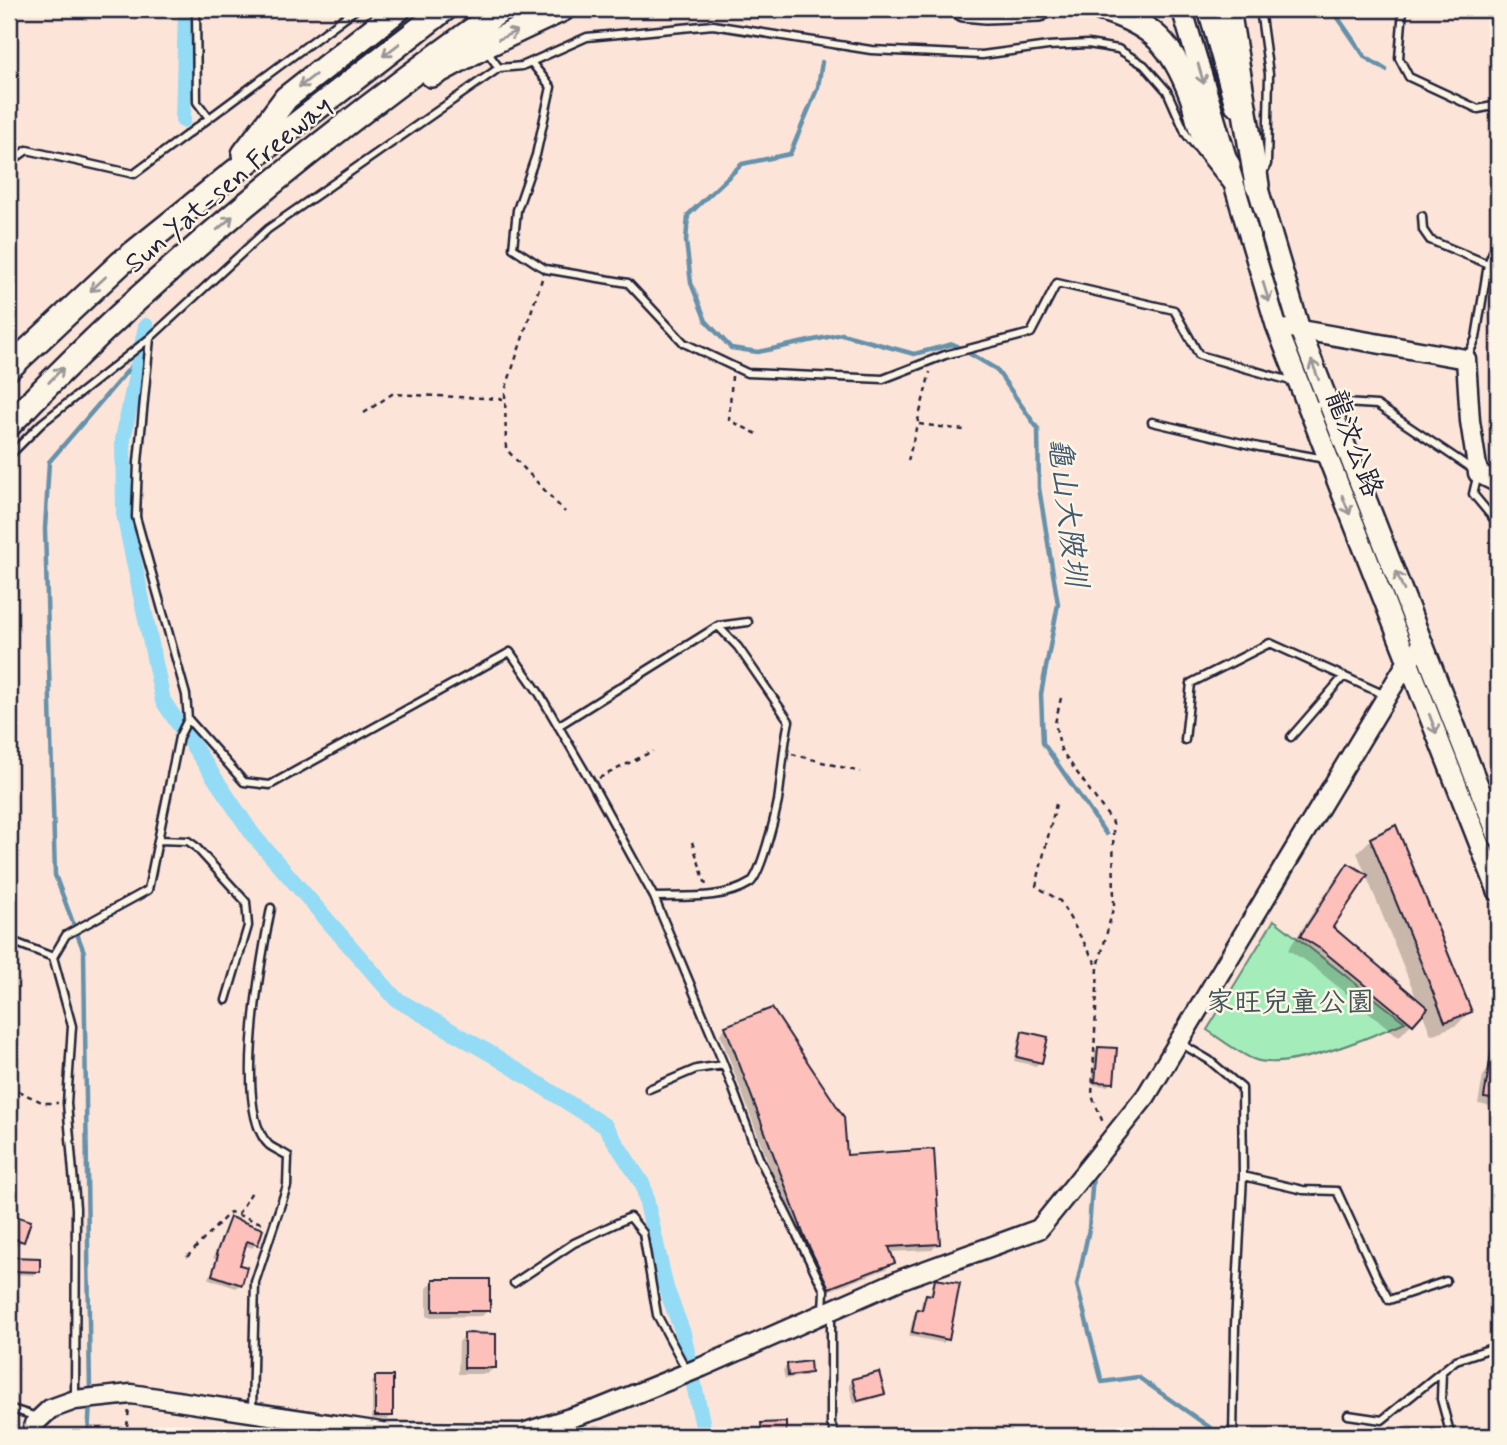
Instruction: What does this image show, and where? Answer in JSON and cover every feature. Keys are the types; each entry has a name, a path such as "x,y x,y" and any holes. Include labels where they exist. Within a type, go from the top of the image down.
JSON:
{"highway":[{"path":"228,177 286,98 399,9"},
{"name":"Sun Yat-sen Freeway","path":"9,368 121,263 445,9"},
{"name":"Sun Yat-sen Freeway","path":"9,425 66,364 256,196 361,112 502,9"},
{"path":"361,112 489,44 564,9"},
{"path":"981,9 1039,9"},
{"path":"1102,9 1129,17 1153,32 1172,54 1191,95 1202,132 1228,165"},
{"path":"1228,9 1248,193"}],"main road":[{"name":"龍汶公路","path":"1182,9 1228,165 1271,226 1300,330 1498,836"},
{"name":"龍汶公路","path":"1208,9 1248,193 1248,232 1276,325 1498,891"},
{"path":"1248,232 1271,226"}],"street":[{"path":"1276,325 1466,359 1470,421 1478,473 1498,483"},
{"path":"31,1436 34,1424 50,1409 78,1400 131,1394 381,1432 523,1433 597,1409 902,1279 1040,1229 1146,1096 1408,661 1423,645"}],"lane":[{"path":"196,9 197,102 209,118"},
{"path":"9,163 27,150 134,174 355,9"},
{"path":"9,456 42,423 150,339 268,229 499,68 522,66 587,37 713,25 871,50 982,55 1048,46 1088,44 1118,49 1144,65 1167,91 1186,134 1248,193 1267,164 1269,74 1260,9"},
{"path":"1403,9 1399,58 1409,77 1478,109 1498,106"},
{"path":"491,57 499,68"},
{"path":"531,62 551,87 536,155 517,210 513,248 545,269 628,283 684,343 747,373 883,379 955,352 1031,333 1057,283 1174,310 1199,355 1299,383"},
{"path":"1422,216 1423,230 1430,240 1488,264"},
{"path":"1466,359 1476,338 1488,264 1498,239"},
{"path":"78,1400 76,1208 68,1103 72,1026 53,957 66,935 148,890 178,737 188,719 186,695 136,517 138,462 150,339"},
{"path":"1308,407 1328,402 1377,405 1478,473 1473,494 1498,524"},
{"path":"1152,422 1259,447 1328,459 1348,451"},
{"path":"558,726 718,626 748,622"},
{"path":"654,897 717,894 751,882 758,871 778,803 789,721 738,647 718,626"},
{"path":"1185,740 1191,682 1270,643 1387,696"},
{"path":"188,719 244,782 270,785 510,652 539,693 654,897 724,1065 759,1158 824,1290 831,1424 836,1436"},
{"path":"1291,737 1344,676"},
{"path":"158,840 188,841 246,902 248,926 226,1000"},
{"path":"252,1413 255,1282 287,1186 288,1156 268,1144 255,1118 249,1055 271,908"},
{"path":"9,940 53,957"},
{"path":"1179,1042 1209,1060 1242,1088 1243,1176 1240,1276 1235,1325 1234,1436"},
{"path":"649,1088 696,1069 724,1065"},
{"path":"1243,1176 1303,1190 1337,1191 1389,1300 1446,1281"},
{"path":"514,1283 574,1243 630,1217 643,1233 657,1315 693,1370"},
{"path":"1348,1415 1382,1420 1456,1360 1498,1346"},
{"path":"1442,1371 1441,1399 1451,1436"},
{"path":"9,1408 40,1419"}],"path":[{"path":"545,269 505,391 506,449 565,512"},
{"path":"908,461 933,359"},
{"path":"733,366 729,420 759,435"},
{"path":"364,413 392,394 505,399"},
{"path":"917,424 964,430"},
{"path":"1061,698 1055,723 1061,750 1114,823 1114,905 1098,967 1092,1096 1110,1140"},
{"path":"591,782 653,751"},
{"path":"783,751 860,772"},
{"path":"1056,804 1036,887 1060,901 1098,967"},
{"path":"692,842 709,895"},
{"path":"9,1087 44,1103 68,1103"},
{"path":"238,1214 253,1190"},
{"path":"187,1257 230,1212 273,1227"},
{"path":"126,1436 131,1394"}],"shaded area":[{"path":"1498,302 1498,381 1486,364"}],"green space":[{"name":"家旺兒童公園","path":"1274,920 1405,1022 1329,1051 1286,1061 1267,1062 1247,1056 1207,1030"}],"building":[{"path":"1396,825 1472,1012 1445,1022 1370,838"},
{"path":"1348,863 1368,875 1333,927 1428,1008 1413,1025 1322,950 1300,936"},
{"path":"772,1008 844,1117 847,1155 934,1149 940,1244 889,1247 895,1263 829,1288 805,1238 725,1026"},
{"path":"1022,1031 1048,1037 1042,1063 1017,1057"},
{"path":"1098,1047 1117,1048 1114,1083 1095,1082"},
{"path":"1492,1048 1498,1049 1498,1100 1484,1098"},
{"path":"9,1214 31,1221 24,1242 9,1237"},
{"path":"230,1217 263,1229 258,1245 247,1241 240,1265 247,1267 242,1285 212,1275 218,1255 216,1254"},
{"path":"9,1257 40,1258 40,1272 9,1271"},
{"path":"433,1279 490,1279 490,1311 433,1311"},
{"path":"935,1279 960,1283 949,1340 912,1332 917,1309 922,1310 926,1294 932,1295"},
{"path":"464,1333 496,1334 496,1368 464,1368"},
{"path":"810,1361 811,1373 788,1376 787,1364"},
{"path":"879,1372 885,1394 858,1401 852,1379"},
{"path":"375,1376 393,1376 393,1416 375,1416"},
{"path":"786,1422 786,1436 762,1436 761,1423"}],"waterway":[{"path":"183,120 186,9"},
{"path":"1332,9 1365,57 1386,70"},
{"name":"龜山大陂圳","path":"822,62 818,87 790,154 742,164 688,215 686,241 691,283 706,321 731,348 758,352 842,334 914,354 953,344 996,369 1038,429 1039,488 1058,604 1041,694 1043,743 1106,834"},
{"path":"146,326 123,439 124,514 163,701 253,835 396,999 493,1055 605,1126 643,1185 666,1288 683,1333 705,1436"},
{"path":"90,1394 84,952 55,875 45,529 49,462 141,355"},
{"name":"龜山大陂圳","path":"1093,1174 1089,1229 1077,1285 1102,1382 1138,1377 1222,1436"},
{"path":"88,1436 90,1402"}]}
